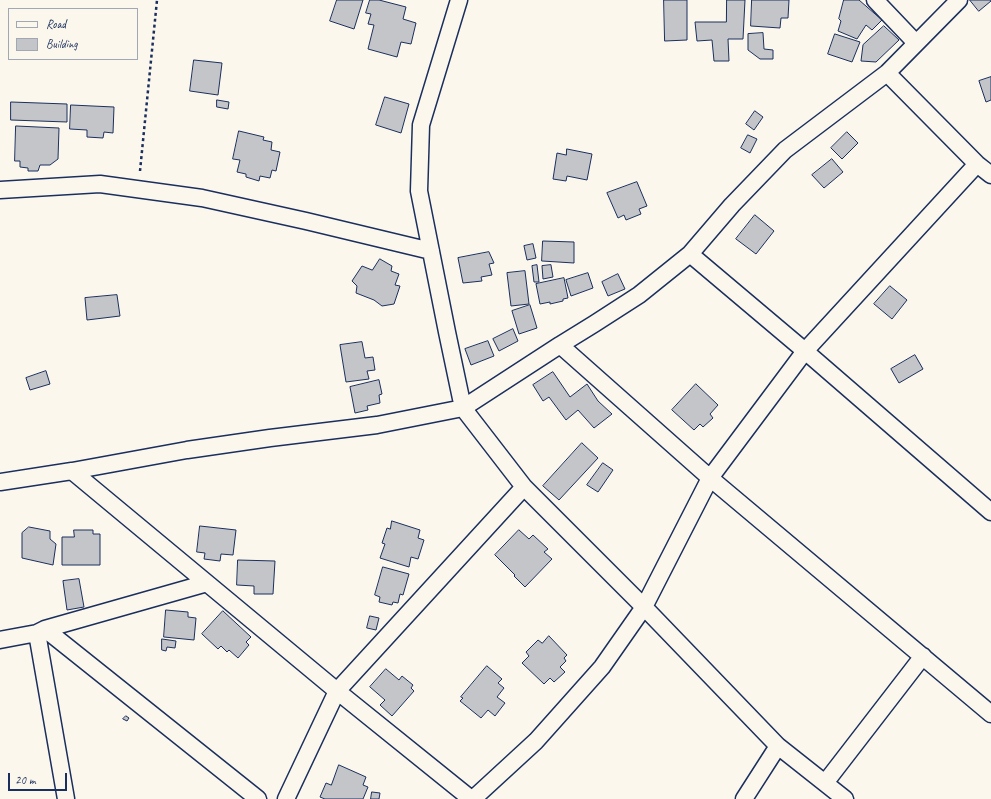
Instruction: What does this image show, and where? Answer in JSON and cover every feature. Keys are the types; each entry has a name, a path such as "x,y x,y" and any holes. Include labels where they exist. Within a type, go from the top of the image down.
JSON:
{"street":[{"path":"459,0 421,125 419,191 463,408 524,487 644,607 778,746 845,799"},
{"path":"875,0 916,43"},
{"path":"0,482 72,471 187,450 376,425 463,408 639,295 690,254 732,205 785,150 887,74 959,0"},
{"path":"887,74 977,164 991,175"},
{"path":"72,471 337,691 472,799 536,741 602,667 644,607 710,478 805,351 977,164"},
{"path":"0,190 100,184 202,198 431,251"},
{"path":"690,254 991,512"},
{"path":"560,345 710,478 991,714"},
{"path":"286,799 337,691 524,487"},
{"path":"0,640 41,631 207,583"},
{"path":"41,631 66,799"},
{"path":"41,631 258,799"},
{"path":"824,783 923,656"},
{"path":"744,799 778,746"}],"path":[{"path":"138,190 157,0"}],"building":[{"path":"337,0 363,0 354,29 330,21"},
{"path":"370,0 379,0 406,7 403,19 416,23 411,44 401,42 397,57 368,49 374,25 368,24 371,14 366,13"},
{"path":"664,0 687,0 687,40 665,41"},
{"path":"727,0 745,0 743,39 728,39 729,61 714,61 712,40 697,41 695,22 726,22"},
{"path":"752,0 789,0 788,18 781,18 780,28 751,26"},
{"path":"844,0 859,0 882,20 872,30 866,25 857,39 838,31 841,21 839,19"},
{"path":"970,0 991,0 991,1 979,11"},
{"path":"884,26 899,40 876,62 861,61 863,45"},
{"path":"763,33 764,49 773,50 773,59 760,59 748,50 748,34"},
{"path":"835,34 860,42 852,62 828,54"},
{"path":"194,60 222,63 218,95 190,91"},
{"path":"991,77 991,100 986,102 979,81"},
{"path":"385,97 409,104 401,133 376,125"},
{"path":"217,100 229,102 228,109 217,107"},
{"path":"11,102 67,104 67,122 11,120"},
{"path":"71,105 114,107 113,133 104,132 103,138 87,137 87,130 70,129"},
{"path":"755,111 763,117 754,130 746,124"},
{"path":"16,126 59,128 58,159 50,165 40,165 38,171 28,171 28,168 20,167 20,161 15,161"},
{"path":"239,131 264,137 263,140 272,142 271,150 280,152 276,171 272,170 270,178 260,176 259,181 246,177 246,174 237,172 240,160 233,159"},
{"path":"847,132 858,143 842,159 831,148"},
{"path":"748,135 757,139 750,153 741,148"},
{"path":"567,149 592,154 587,180 567,176 566,181 553,179 557,153 566,155"},
{"path":"832,159 843,172 824,188 812,175"},
{"path":"637,182 647,206 639,209 641,214 626,220 624,215 618,218 607,193"},
{"path":"755,215 774,231 756,254 736,239"},
{"path":"543,241 574,242 574,263 542,261"},
{"path":"533,244 536,258 527,260 524,246"},
{"path":"489,252 494,263 489,264 492,275 481,277 482,281 463,283 458,258"},
{"path":"380,259 392,266 391,271 399,274 395,285 400,286 394,304 382,306 374,300 356,293 357,286 352,281 362,266 372,270"},
{"path":"537,265 539,282 534,282 532,266"},
{"path":"551,265 553,277 543,279 542,266"},
{"path":"525,271 529,304 511,306 507,273"},
{"path":"588,273 593,288 571,296 566,280"},
{"path":"618,274 625,289 608,296 602,282"},
{"path":"564,278 568,298 563,299 563,301 550,304 550,302 540,304 536,284"},
{"path":"890,286 907,300 892,319 874,304"},
{"path":"117,295 120,316 87,320 85,298"},
{"path":"530,305 537,328 519,334 512,311"},
{"path":"513,329 518,341 499,351 493,339"},
{"path":"488,341 494,356 471,365 465,349"},
{"path":"362,342 365,358 373,357 375,370 367,371 369,379 346,382 340,345"},
{"path":"915,355 923,369 899,383 891,369"},
{"path":"46,371 50,384 30,390 26,378"},
{"path":"553,372 570,397 587,384 598,401 612,414 594,428 578,410 566,420 549,397 543,401 533,385"},
{"path":"379,380 382,394 379,395 380,403 367,406 368,410 355,413 350,387"},
{"path":"696,384 718,405 710,414 713,418 703,427 700,424 694,430 672,410"},
{"path":"582,443 598,458 559,500 543,486"},
{"path":"603,463 613,470 598,492 587,485"},
{"path":"392,521 420,530 418,538 424,540 418,559 411,557 409,567 380,558 385,544 382,543 387,528 390,529"},
{"path":"200,526 236,530 233,555 221,554 220,561 204,559 205,553 197,552"},
{"path":"29,527 50,531 50,539 56,544 53,565 22,558 22,533"},
{"path":"74,530 93,530 93,534 100,534 100,565 62,565 62,537 74,537"},
{"path":"519,530 529,539 533,535 548,549 544,552 552,559 525,587 495,555"},
{"path":"238,560 275,561 273,594 254,594 254,586 237,585"},
{"path":"383,567 409,574 403,595 400,594 398,603 393,602 392,605 379,602 380,597 375,595"},
{"path":"79,579 84,607 67,610 63,581"},
{"path":"166,610 188,612 188,617 196,618 194,640 164,637"},
{"path":"223,611 251,637 246,642 249,645 238,658 229,650 227,652 221,646 218,649 202,634"},
{"path":"370,616 379,618 376,630 367,628"},
{"path":"549,636 567,655 564,658 566,661 560,667 565,672 554,682 550,678 544,684 522,663 529,656 526,652 538,640 542,643"},
{"path":"162,639 176,641 175,648 167,647 166,651 162,650"},
{"path":"487,666 502,679 498,683 504,688 497,697 505,703 495,716 488,710 481,718 460,701 463,698 461,697"},
{"path":"386,669 399,680 402,676 413,685 411,688 414,691 392,716 380,705 385,700 370,687"},
{"path":"126,716 129,718 127,721 123,719"},
{"path":"339,765 366,777 363,785 368,787 363,799 325,799 320,797 326,783 331,785"},
{"path":"372,792 380,793 379,799 371,799"}]}
